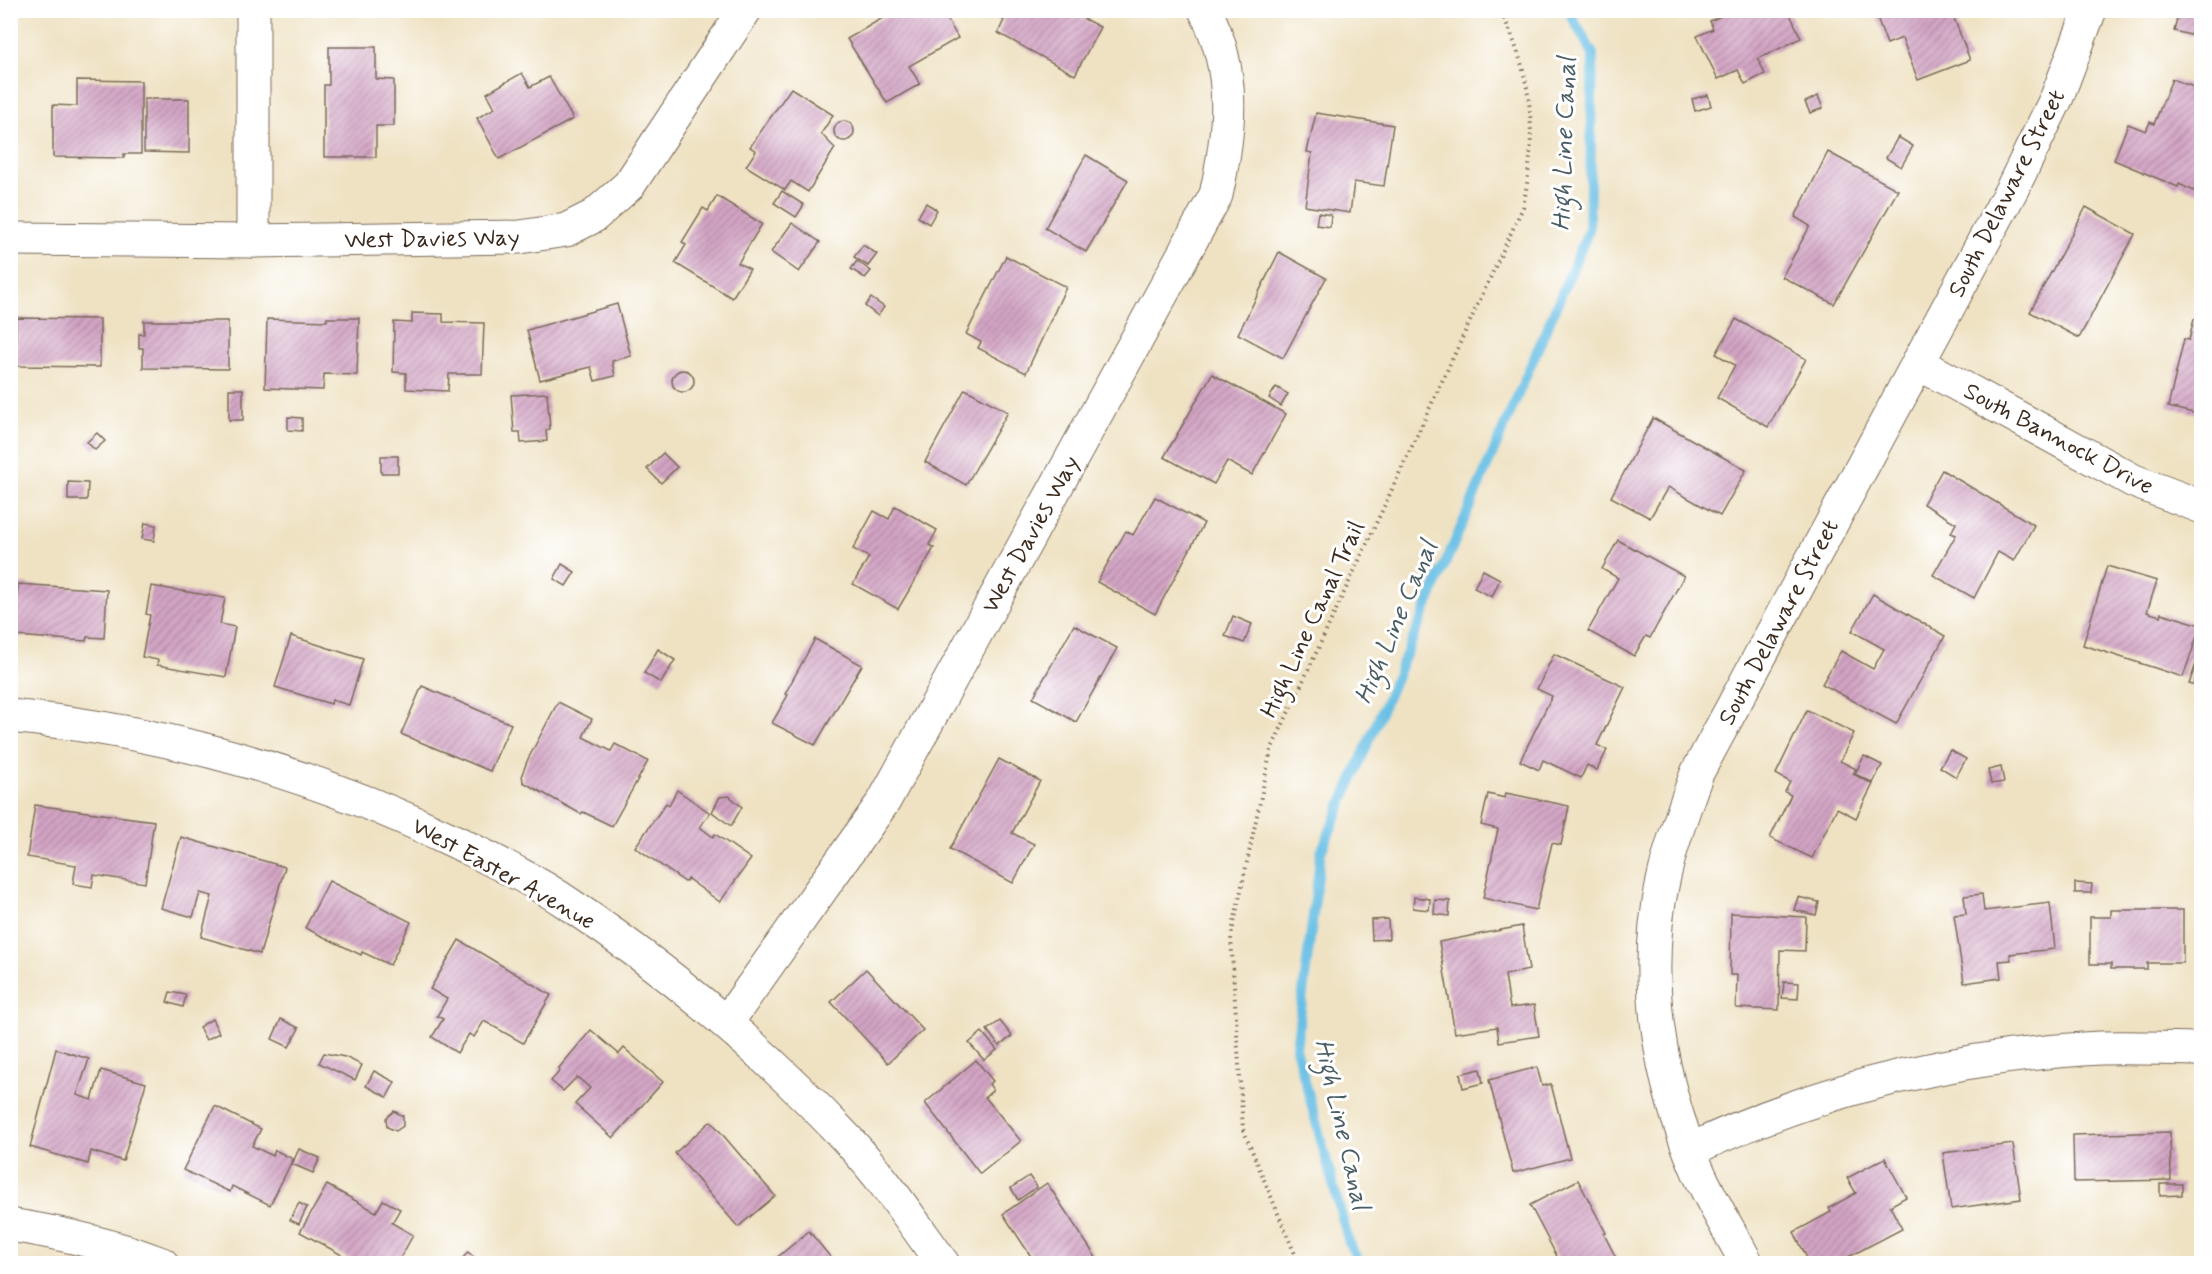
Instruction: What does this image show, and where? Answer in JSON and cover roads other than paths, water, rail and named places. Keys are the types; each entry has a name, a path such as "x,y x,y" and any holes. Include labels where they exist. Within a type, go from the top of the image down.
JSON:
{"street":[{"path":"253,10 253,241"},
{"name":"West Davies Way","path":"10,239 253,241 520,237 566,230 594,216 629,185 745,10"},
{"name":"West Davies Way","path":"727,1022 884,801 1216,195 1227,142 1229,106 1221,56 1205,10"},
{"name":"South Delaware Street","path":"1747,1263 1698,1172 1670,1096 1656,1014 1654,957 1662,884 1674,836 1697,772 2033,147 2057,97 2090,10"},
{"name":"South Bannock Drive","path":"1918,363 2134,481 2202,507"},
{"name":"West Easter Avenue","path":"10,716 114,729 222,753 308,780 410,820 490,859 567,902 676,979 727,1022 849,1141 890,1191 943,1263"},
{"path":"1690,1150 1738,1127 1823,1096 1928,1069 2015,1054 2086,1048 2202,1049"},
{"path":"10,1226 56,1232 162,1263"}],"waterway":[{"name":"High Line Canal","path":"1360,1264 1349,1243 1296,1048 1321,852 1589,230 1593,54 1568,10"}]}
